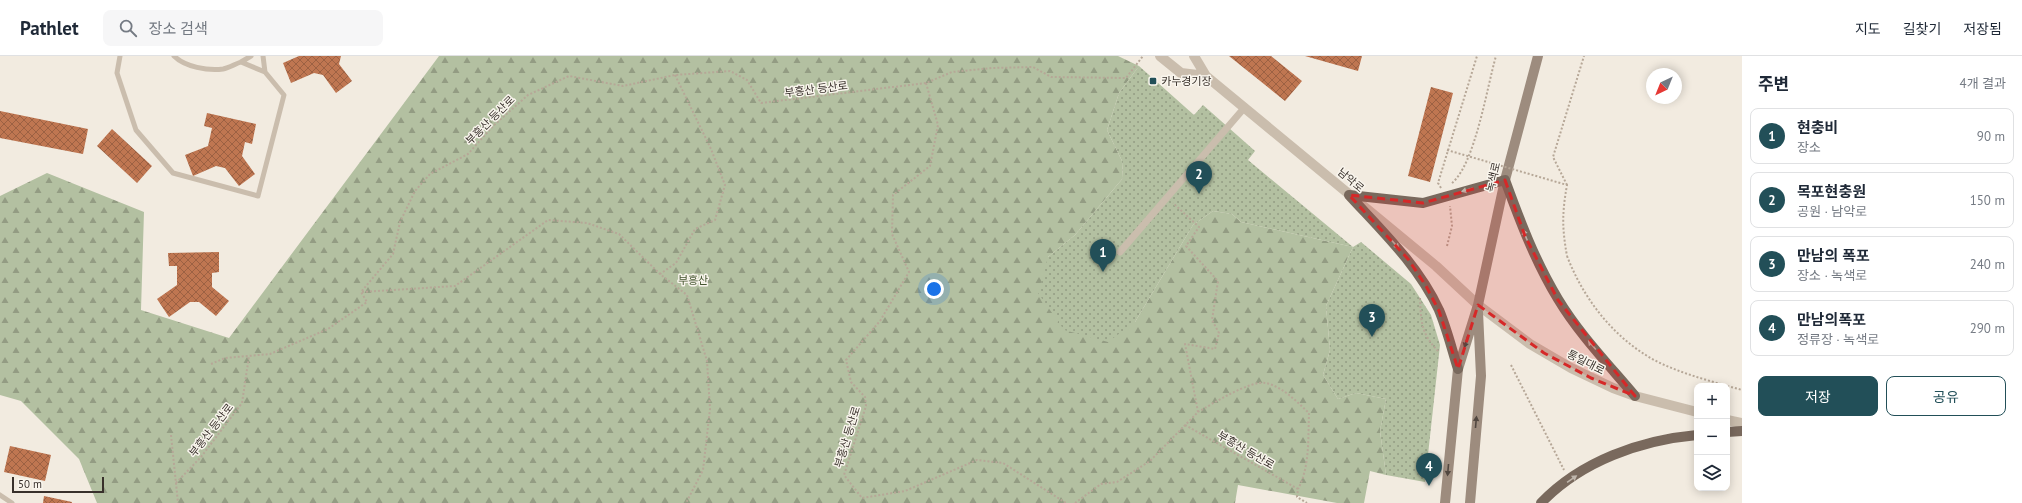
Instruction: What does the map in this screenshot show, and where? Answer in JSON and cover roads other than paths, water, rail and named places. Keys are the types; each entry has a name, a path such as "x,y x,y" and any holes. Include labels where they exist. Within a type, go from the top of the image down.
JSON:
{"main road":[{"name":"녹색로","path":"1445,503 1458,369 1478,305 1505,180 1538,56"},
{"path":"1349,195 1423,203 1505,180 1525,236 1542,272 1558,300 1579,329 1635,396"},
{"path":"1349,195 1408,259 1426,286 1439,311 1458,369"},
{"name":"녹색로","path":"1470,503 1481,376 1478,305"},
{"path":"1730,432 1742,431"},
{"path":"1541,503 1569,481 1600,462 1622,451 1680,436 1694,435"}],"street":[{"name":"남악로","path":"1160,56 1180,72 1206,76"},
{"name":"남악로","path":"1194,56 1206,76 1245,106 1349,195 1436,266 1478,305"},
{"path":"1120,252 1245,106"},
{"name":"통일대로","path":"1478,305 1544,353 1591,378 1635,396 1694,411"},
{"path":"1730,421 1742,424"}],"lane":[{"path":"120,56 117,74 136,130 173,173 258,196 284,94 265,72 241,62"},
{"path":"174,56 179,61 203,68 223,69 241,62 251,56"},
{"path":"263,56 265,72"},
{"path":"0,495 12,503"}],"place":[{"name":"카누경기장","path":"1153,81"},
{"name":"목포현충원","path":"1199,194"},
{"name":"현충비","path":"1103,272"},
{"name":"만남의 폭포","path":"1372,337"},
{"name":"만남의폭포","path":"1429,486"}],"park label":[{"name":"부흥산","path":"693,280"}]}
